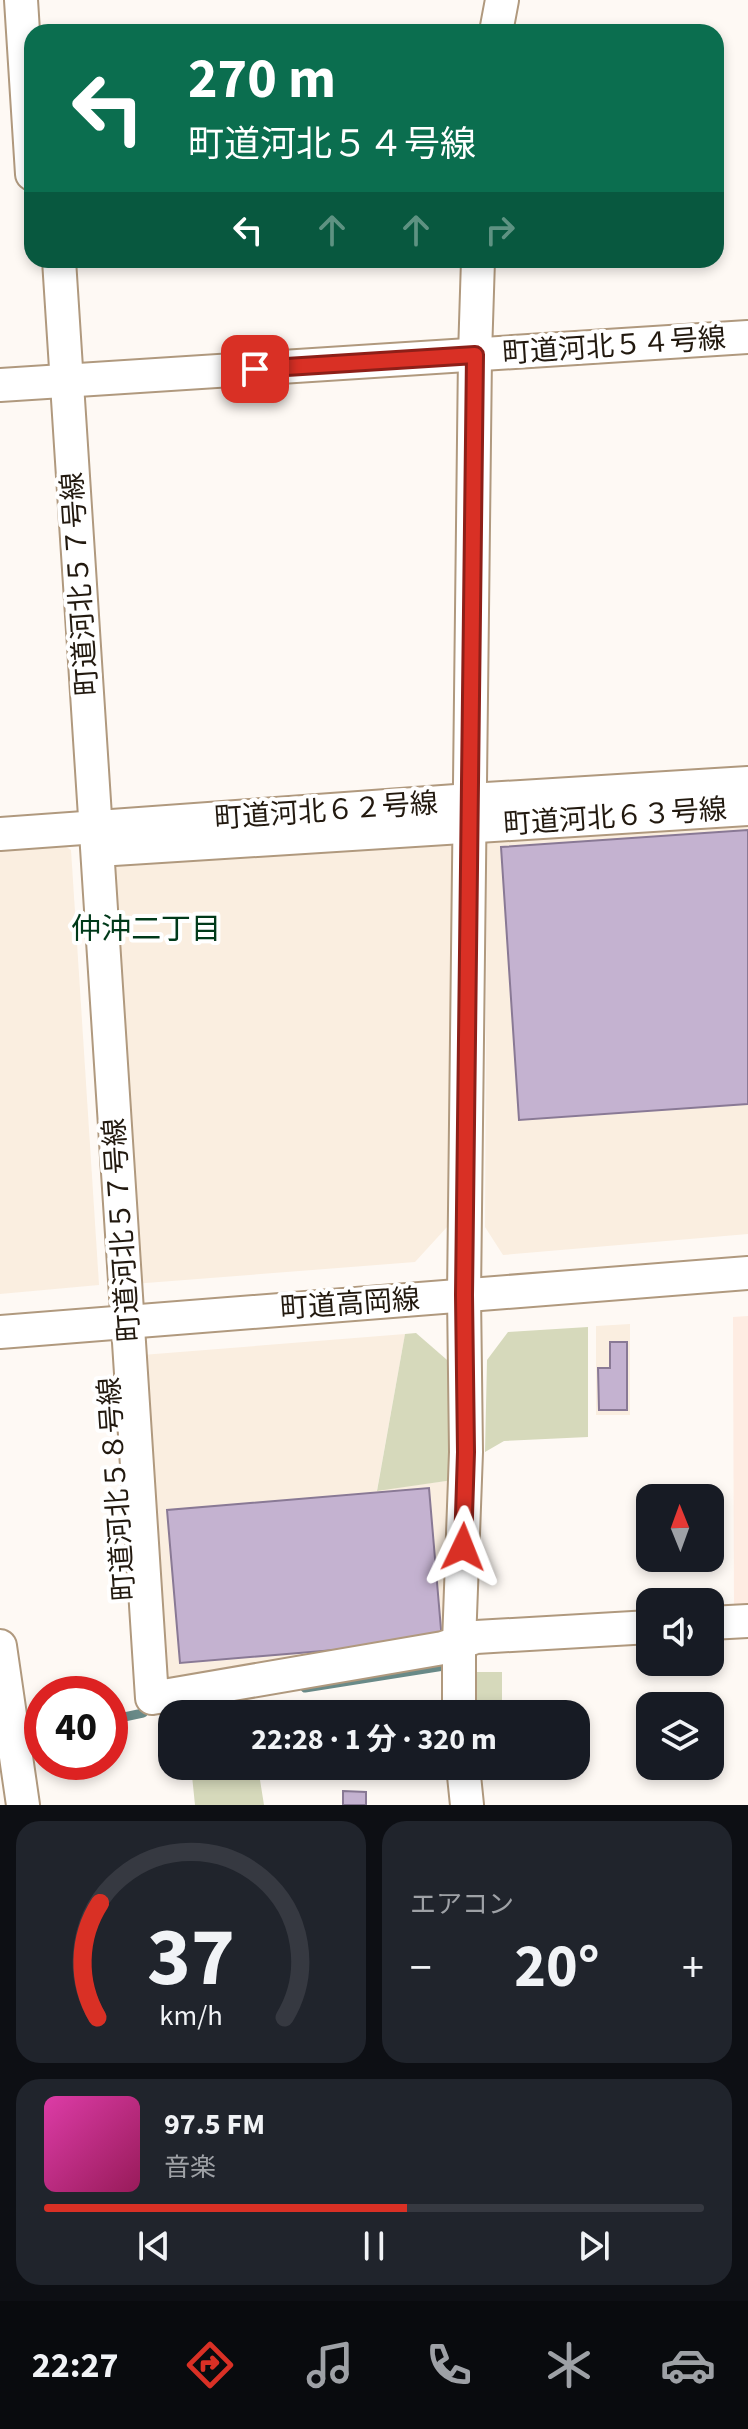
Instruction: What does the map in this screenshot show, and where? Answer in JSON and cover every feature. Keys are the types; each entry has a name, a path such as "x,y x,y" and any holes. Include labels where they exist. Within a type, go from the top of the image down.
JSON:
{"street":[{"path":"21,0 24,47"},
{"path":"42,0 44,24"},
{"path":"498,24 502,0"},
{"path":"38,268 56,382"},
{"name":"町道河北５７号線","path":"59,268 56,382 89,835"},
{"path":"459,1700 466,1452 464,1295 478,268"},
{"name":"町道河北５４号線","path":"0,385 748,337"},
{"name":"町道河北６２号線","path":"0,834 89,835 469,813 748,783"},
{"name":"町道河北６３号線","path":"469,813 748,809"},
{"name":"町道河北５８号線","path":"89,835 117,1322 132,1711"},
{"name":"町道高岡線","path":"0,1332 748,1273"},
{"name":"町道河北５７号線","path":"117,1322 152,1698 443,1648 476,1637 636,1628"},
{"path":"724,1622 748,1621"},
{"path":"0,1646 8,1762 23,1805"},
{"path":"464,1780 467,1805"}],"shaded area":[{"path":"748,818 748,1234 503,1255 485,1227 487,836"},
{"path":"457,838 453,1226 447,1227 415,1262 133,1284 105,861"},
{"path":"63,845 71,850 99,1285 0,1294 0,849"},
{"path":"748,1316 748,1615 734,1616 733,1317"},
{"path":"630,1324 630,1415 596,1415 596,1326"},
{"path":"405,1334 377,1490 453,1480 449,1633 163,1691 142,1355"}],"green space":[{"path":"588,1327 588,1437 504,1441 485,1452 487,1360 508,1332"},
{"path":"416,1333 454,1366 453,1480 377,1491 405,1334"},
{"path":"474,1672 502,1672 502,1700 472,1700"},
{"path":"192,1780 260,1780 264,1805 195,1805"}],"building":[{"path":"748,830 748,1104 519,1120 501,847"},
{"path":"610,1342 627,1342 627,1410 599,1410 598,1368 610,1368"},
{"path":"429,1488 442,1641 180,1663 167,1510"},
{"path":"343,1791 366,1792 366,1805 343,1805"}],"waterway":[{"path":"305,1688 444,1666"},
{"path":"128,1716 143,1713 143,1699"}],"district":[{"name":"仲沖二丁目","path":"146,929"}],"route":[{"path":"255,369 475,355 463,1547"}]}
